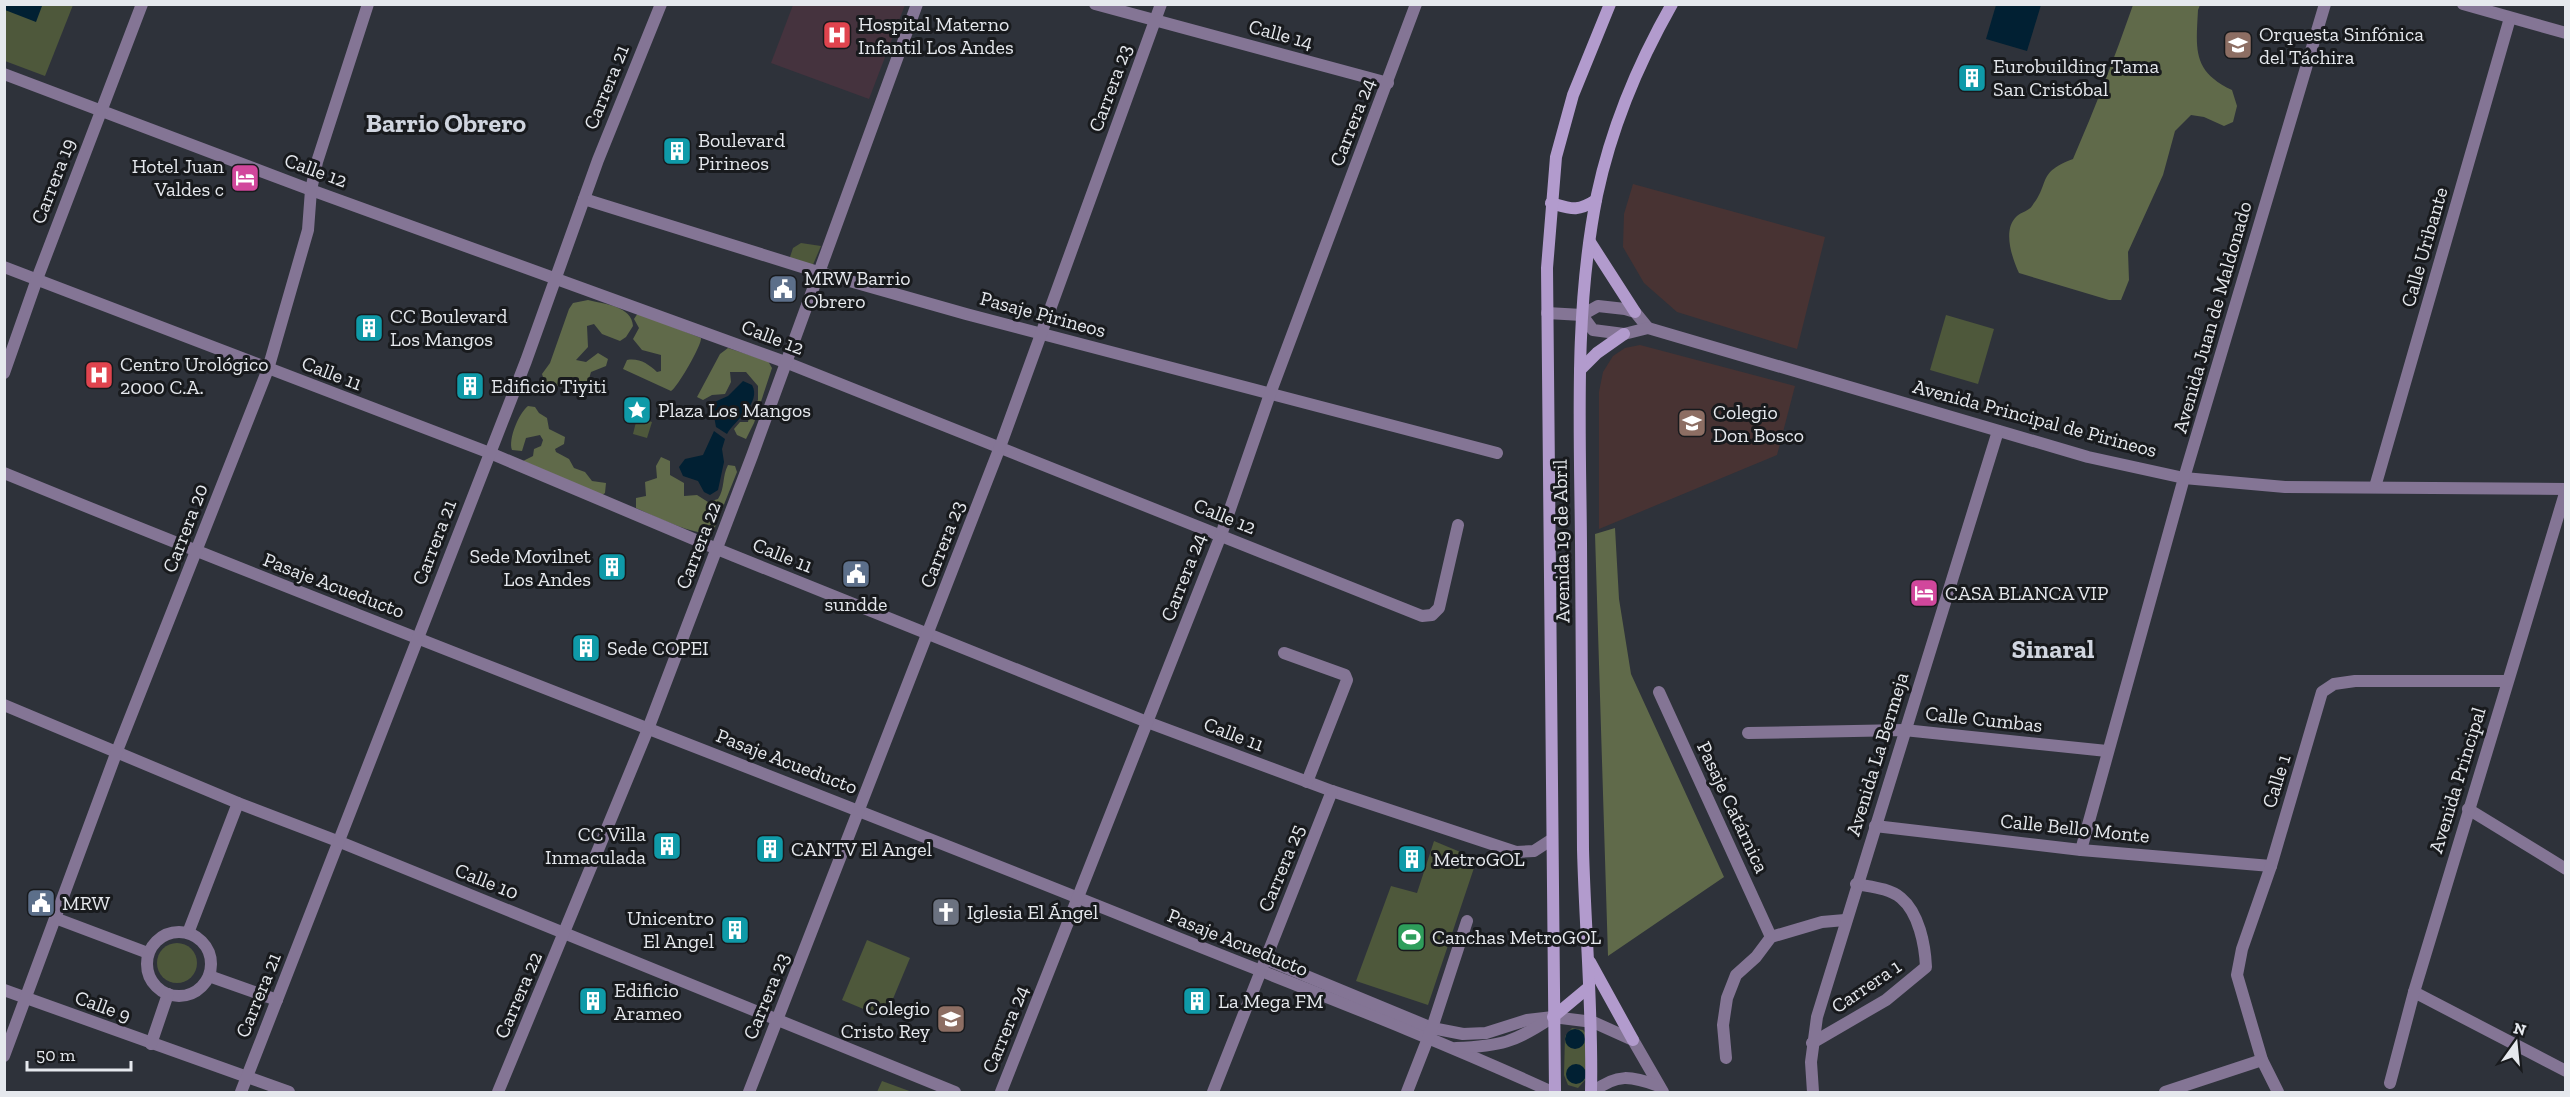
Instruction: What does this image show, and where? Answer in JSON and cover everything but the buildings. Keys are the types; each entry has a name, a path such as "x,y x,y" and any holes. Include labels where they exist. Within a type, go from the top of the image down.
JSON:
{"main road":[{"name":"Avenida 19 de Abril","path":"1553,1092 1555,988 1551,840 1551,578 1547,313 1551,203 1556,157 1573,95 1610,4"},
{"name":"Avenida 19 de Abril","path":"1592,1092 1593,1022 1587,959 1583,848 1580,370 1582,315 1596,200 1610,144 1655,35 1672,4"},
{"path":"1551,203 1582,209 1596,200"},
{"path":"1590,242 1635,312"},
{"path":"1580,370 1597,353 1624,334"},
{"path":"1587,959 1633,1040"},
{"path":"1554,1017 1589,987"}],"street":[{"name":"Carrera 19","path":"4,373 37,279 142,4"},
{"name":"Carrera 21","path":"241,1092 340,842 490,453 584,199 661,4"},
{"name":"Carrera 22","path":"498,1092 566,933 648,729 717,549 917,4"},
{"name":"Calle 14","path":"1095,4 1388,83"},
{"name":"Carrera 23","path":"748,1092 1000,447 1161,4"},
{"name":"Carrera 24","path":"1001,1092 1221,535 1270,394 1416,4"},
{"name":"Avenida Juan de Maldonado","path":"2081,850 2184,478 2325,4"},
{"path":"2463,4 2565,33"},
{"name":"Carrera 20","path":"4,1056 117,751 267,369 308,230 311,190 317,162 368,5"},
{"name":"Calle Uribante","path":"2375,487 2511,18"},
{"name":"Calle 12","path":"4,74 311,190 785,362 1422,616 1432,615 1439,608 1458,525"},
{"name":"Pasaje Pirineos","path":"584,199 818,272 1497,453"},
{"name":"Calle 11","path":"4,267 490,453 717,549 928,634 1148,722 1332,792 1516,852 1534,850 1551,840"},
{"path":"1547,313 1582,315 1598,306 1635,312 1648,328 1624,334 1593,330 1582,315"},
{"name":"Avenida Principal de Pirineos","path":"1648,328 2088,457 2184,478 2285,487 2565,489"},
{"name":"Avenida La Bermeja","path":"1813,1092 1812,1042 1817,1017 1856,884 1998,431"},
{"name":"Pasaje Acueducto","path":"4,473 197,552 860,810 1260,972 1430,1034 1451,1048 1553,1092"},
{"name":"Avenida Principal","path":"2390,1083 2414,992 2565,489"},
{"path":"1284,652 1345,675 1347,680 1307,782"},
{"name":"Calle 1","path":"2278,1092 2262,1060 2237,975 2242,949 2271,866 2322,692 2334,684 2355,681 2507,681"},
{"name":"Pasaje Catárnica","path":"1659,692 1772,937"},
{"name":"Calle 10","path":"4,705 238,803 566,933 955,1092"},
{"name":"Calle Cumbas","path":"1748,733 1904,730 2107,751"},
{"name":"Carrera 25","path":"1213,1092 1332,792"},
{"path":"189,933 238,803"},
{"path":"2468,809 2565,869"},
{"name":"Calle Bello Monte","path":"1875,826 2081,850 2271,866"},
{"name":"Carrera 1","path":"1812,1042 1886,1000 1926,967 1925,951 1918,923 1901,898 1883,889 1856,884"},
{"path":"55,918 148,953"},
{"path":"1726,1058 1723,1025 1727,998 1736,975 1756,957 1772,937 1822,922 1845,920"},
{"path":"1407,1092 1430,1034 1467,921"},
{"path":"180,931 189,933 198,938 210,955 209,976 204,984 187,995 168,994 154,985 149,978 148,953 164,935 180,931"},
{"path":"1265,959 1430,1034 1486,1033 1527,1020 1554,1017 1593,1022 1633,1040 1661,1089"},
{"path":"209,976 277,1000"},
{"name":"Calle 9","path":"4,990 290,1092"},
{"path":"2414,992 2565,1071"},
{"path":"151,1044 168,994"},
{"path":"1451,1048 1496,1046 1527,1034 1554,1017"},
{"path":"2165,1092 2262,1060"},
{"path":"1592,1092 1610,1079 1639,1078 1661,1089"}],"shaded area":[{"name":"Hospital Materno Infantil Los Andes","path":"793,5 905,5 869,99 771,63"},
{"name":"Colegio Don Bosco","path":"1633,184 1825,237 1797,349 1677,312 1644,283 1623,247 1624,214"},
{"name":"Colegio Don Bosco","path":"1640,345 1795,386 1777,455 1599,529 1599,392 1603,372 1613,356 1625,348"}],"green space":[{"path":"5,5 73,5 45,76 5,61"},
{"path":"2133,5 2200,5 2197,36 2199,58 2210,75 2232,90 2237,106 2233,122 2224,126 2204,117 2191,115 2175,131 2163,175 2128,252 2129,280 2121,300 2109,300 2019,273 2011,252 2009,236 2012,222 2032,206 2049,174 2061,164 2073,159"},
{"path":"801,243 821,246 812,267 789,260 793,248"},
{"path":"588,300 623,310 628,314 633,326 626,337 620,341 602,334 594,324 587,326 588,347 576,360 586,362 598,353 608,359 606,366 591,372 588,382 582,385 566,379 558,386 545,383 542,374 550,363 569,309 573,303"},
{"path":"638,313 701,338 689,366 671,391 623,369 627,360 636,360 644,362 657,372 661,371 661,355 642,350 633,339 639,328 634,319"},
{"path":"1946,315 1994,329 1978,384 1930,370"},
{"path":"728,348 768,361 772,368 754,423 746,439 737,435 734,429 740,422 748,422 750,412 758,400 758,386 746,372 730,372 731,382 725,394 712,395 703,400 697,397 720,354"},
{"path":"528,406 535,407 547,418 549,429 565,437 564,444 555,449 556,452 569,459 574,468 585,472 592,481 606,483 605,493 602,495 523,461 533,456 534,449 541,446 543,440 540,435 526,438 522,451 512,450 515,426"},
{"path":"637,418 652,422 647,438 633,434"},
{"path":"661,457 670,461 670,475 684,483 684,496 697,495 708,502 718,499 728,465 735,466 737,472 713,532 686,529 636,508 636,498 646,496 645,482 657,478 656,466"},
{"path":"1615,528 1619,599 1631,674 1724,877 1608,956 1595,534"},
{"name":"Canchas MetroGOL","path":"1434,841 1477,859 1428,1005 1356,981 1391,886 1417,893"},
{"path":"867,940 910,958 885,1018 842,1000"},
{"path":"177,943 185,944 191,949 196,955 196,971 191,977 185,982 177,983 169,982 163,977 158,971 157,963 158,955 163,949 169,944"},
{"path":"1572,1028 1583,1030 1587,1035 1585,1080 1578,1088 1568,1085 1564,1075 1565,1036"},
{"path":"882,1081 912,1092 877,1092"}],"water":[{"path":"4,5 42,6 36,22 5,10"},
{"path":"1996,5 2041,5 2027,51 1986,39"},
{"path":"743,381 752,385 754,392 751,405 727,434 716,427 714,416 708,409 710,404 728,396"},
{"path":"714,431 725,439 722,449 724,462 718,490 710,495 704,492 698,481 683,476 679,467 685,459 703,455"},
{"path":"1571,1029 1579,1029 1585,1035 1585,1043 1579,1049 1571,1049 1565,1043 1565,1035"},
{"path":"1576,1064 1583,1067 1586,1074 1583,1081 1576,1084 1569,1081 1566,1074 1569,1067"}],"place":[{"name":"Hospital Materno Infantil Los Andes","path":"837,35"},
{"name":"Orquesta Sinfónica del Táchira","path":"2238,45"},
{"name":"Eurobuilding Tama San Cristóbal","path":"1972,78"},
{"name":"Boulevard Pirineos","path":"677,151"},
{"name":"Hotel Juan Valdes c","path":"245,178"},
{"name":"MRW Barrio Obrero","path":"783,289"},
{"name":"CC Boulevard Los Mangos","path":"369,328"},
{"name":"Centro Urológico 2000 C.A.","path":"99,375"},
{"name":"Edificio Tiyiti","path":"470,386"},
{"name":"Plaza Los Mangos","path":"637,410"},
{"name":"Colegio Don Bosco","path":"1692,423"},
{"name":"Sede Movilnet Los Andes","path":"612,567"},
{"name":"sundde","path":"856,574"},
{"name":"CASA BLANCA VIP","path":"1924,593"},
{"name":"Sede COPEI","path":"586,648"},
{"name":"CC Villa Inmaculada","path":"667,846"},
{"name":"CANTV El Angel","path":"770,849"},
{"name":"MetroGOL","path":"1412,859"},
{"name":"MRW","path":"41,903"},
{"name":"Iglesia El Ángel","path":"946,912"},
{"name":"Unicentro El Angel","path":"735,930"},
{"name":"Canchas MetroGOL","path":"1411,937"},
{"name":"Edificio Arameo","path":"593,1001"},
{"name":"La Mega FM","path":"1197,1001"},
{"name":"Colegio Cristo Rey","path":"951,1019"}],"district":[{"name":"Barrio Obrero","path":"446,123"},
{"name":"Sinaral","path":"2053,649"}]}
